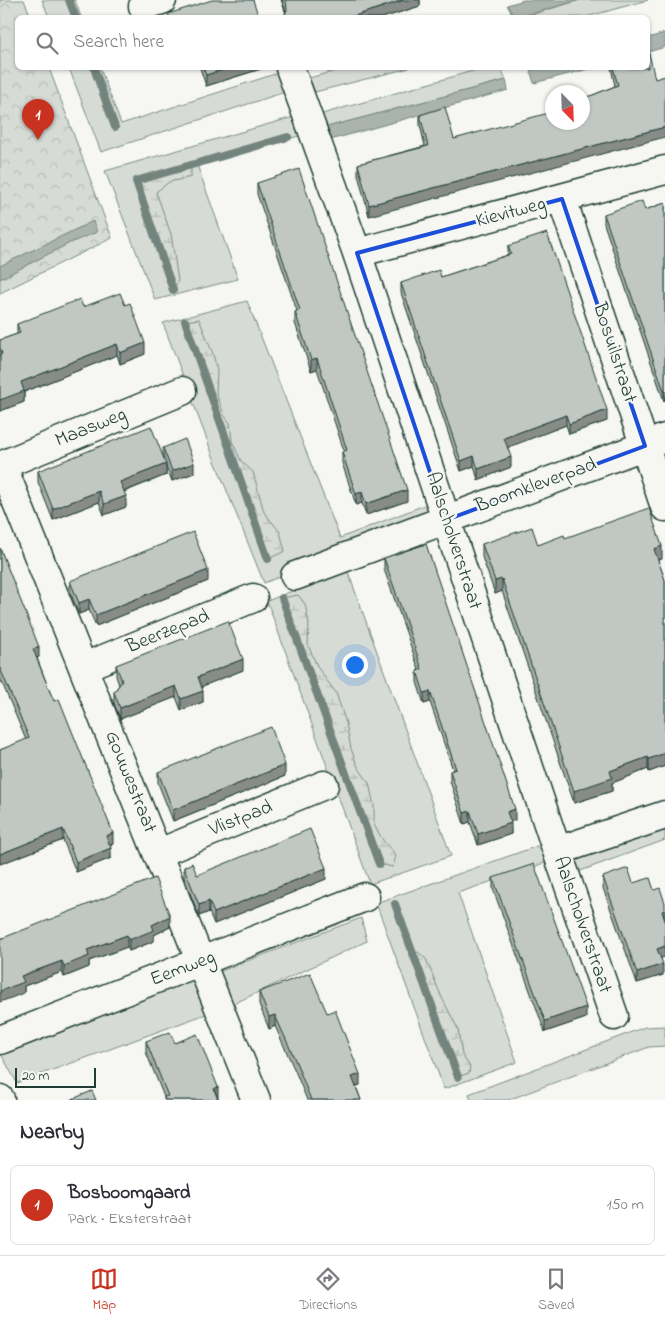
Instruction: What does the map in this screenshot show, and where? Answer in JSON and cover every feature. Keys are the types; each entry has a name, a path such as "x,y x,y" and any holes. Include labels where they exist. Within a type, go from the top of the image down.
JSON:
{"street":[{"path":"266,0 271,15"},
{"name":"Aalscholverstraat","path":"291,70 357,254 556,851 614,1016"},
{"name":"Kievitweg","path":"357,254 665,170"},
{"name":"Bosuilstraat","path":"562,199 655,442 665,507"},
{"name":"Maasweg","path":"1,465 182,391"},
{"name":"Boomkleverpad","path":"295,576 655,442"},
{"name":"Gouwestraat","path":"1,465 159,853 256,1100"},
{"name":"Beerzepad","path":"84,667 253,598"},
{"name":"Vlistpad","path":"159,853 324,785"},
{"path":"556,851 665,815"},
{"name":"Eemweg","path":"0,1040 366,897"}],"highlighted area":[{"path":"562,199 645,446 446,520 357,253"}],"green space":[{"path":"0,0 24,0 30,15 15,15 15,70 50,70 112,238 0,293"},
{"path":"42,0 75,0 80,15 48,15"},
{"path":"580,0 648,0 593,15 530,15"},
{"path":"70,70 101,70 121,124 281,72 288,91 101,152"},
{"path":"339,70 401,70 315,92 309,78"},
{"path":"476,70 502,70 506,80 324,128 322,114"},
{"path":"297,116 302,135 197,165 238,279 155,300 105,171"},
{"path":"191,165 191,177 169,182 156,192 171,234 178,281 173,290 136,181"},
{"path":"247,301 340,538 427,504 429,514 264,583 163,323"},
{"path":"199,319 213,354 217,370 216,393 224,415 230,423 232,441 241,461 253,472 264,512 280,532 285,551 268,559 185,321"},
{"path":"347,569 451,856 370,884 267,601"},
{"path":"298,595 305,604 309,623 308,645 318,668 336,693 346,723 351,749 358,767 369,783 374,806 374,825 384,842 396,855 393,867 379,864 282,598"},
{"path":"665,826 665,840 575,873 571,858"},
{"path":"543,844 550,861 458,893 517,1062 444,1089 376,903"},
{"path":"361,918 367,941 233,1004 218,972"},
{"path":"418,952 426,959 442,998 458,1029 462,1055 470,1067 469,1073 458,1077 413,953"},
{"path":"196,975 206,1014 17,1083 0,1052"},
{"path":"665,1026 665,1046 649,1047 508,1100 471,1100 469,1094 645,1027"}],"shaded area":[{"path":"524,0 580,0 527,15 513,15 507,5"},
{"path":"665,33 665,47 650,51 650,37"},
{"path":"530,70 584,70 534,83"},
{"path":"506,80 508,90 330,140 323,128"},
{"path":"93,221 97,232 70,243 0,279 0,266"}],"building":[{"path":"212,0 253,0 259,15 168,15"},
{"path":"286,0 404,0 357,15 284,15 287,10"},
{"path":"650,58 655,79 665,76 665,127 369,205 358,164 428,146 420,115 445,107 454,139 545,114 545,130 590,130 590,96 618,85 614,70 650,70"},
{"path":"204,70 222,70 206,75"},
{"path":"299,169 407,490 366,504 362,492 356,494 342,452 347,450 317,358 311,360 295,312 300,310 257,183"},
{"path":"642,201 645,210 665,203 665,391 604,214"},
{"path":"547,233 607,410 569,424 566,415 504,438 511,457 478,469 474,456 461,461 401,283 439,270 441,277 511,254 508,246"},
{"path":"120,293 125,305 130,303 145,343 120,353 117,344 21,382 24,391 0,400 0,355 2,354 0,340 20,333 17,324 80,299 83,307"},
{"path":"151,426 166,464 120,482 126,496 104,504 99,491 53,509 38,471"},
{"path":"185,439 194,463 172,471 163,448"},
{"path":"649,508 662,546 654,549 665,580 665,753 610,771 612,778 574,791 502,579 495,581 482,544 532,527 538,545 564,535 565,538"},
{"path":"193,532 208,570 96,615 89,599 79,603 70,581"},
{"path":"426,544 515,809 507,812 511,823 478,834 470,811 464,813 450,771 456,769 430,691 424,693 417,671 422,669 384,558"},
{"path":"0,548 39,647 33,649 50,692 54,701 59,699 113,833 106,836 111,848 76,862 63,829 0,854 0,750 29,738 0,668"},
{"path":"228,621 243,659 198,677 203,691 181,699 176,686 120,708 114,692 122,681 116,665"},
{"path":"271,727 285,765 173,810 158,772"},
{"path":"310,829 326,868 214,913 209,901 199,905 184,867 192,863 197,875"},
{"path":"534,864 586,1007 545,1021 493,878"},
{"path":"628,868 633,883 650,878 654,890 660,888 665,903 665,910 662,911 665,921 665,946 657,949 663,964 637,973 603,877"},
{"path":"155,878 170,916 152,925 154,930 129,940 127,935 87,950 89,956 64,966 62,961 21,976 24,982 0,991 0,939"},
{"path":"310,973 327,1013 335,1010 360,1074 352,1077 361,1100 311,1100 275,1015 269,1017 259,992"},
{"path":"170,1032 175,1043 197,1034 218,1087 214,1089 218,1100 165,1100 164,1097 168,1096 146,1041"},
{"path":"92,1091 96,1100 70,1100"}],"waterway":[{"path":"69,0 75,15"},
{"path":"95,70 115,127"},
{"path":"173,290 136,181 288,137"},
{"path":"185,321 268,559"},
{"path":"282,598 379,864"},
{"path":"395,904 458,1077"}],"place":[{"name":"Bosboomgaard","path":"38,140"}]}
